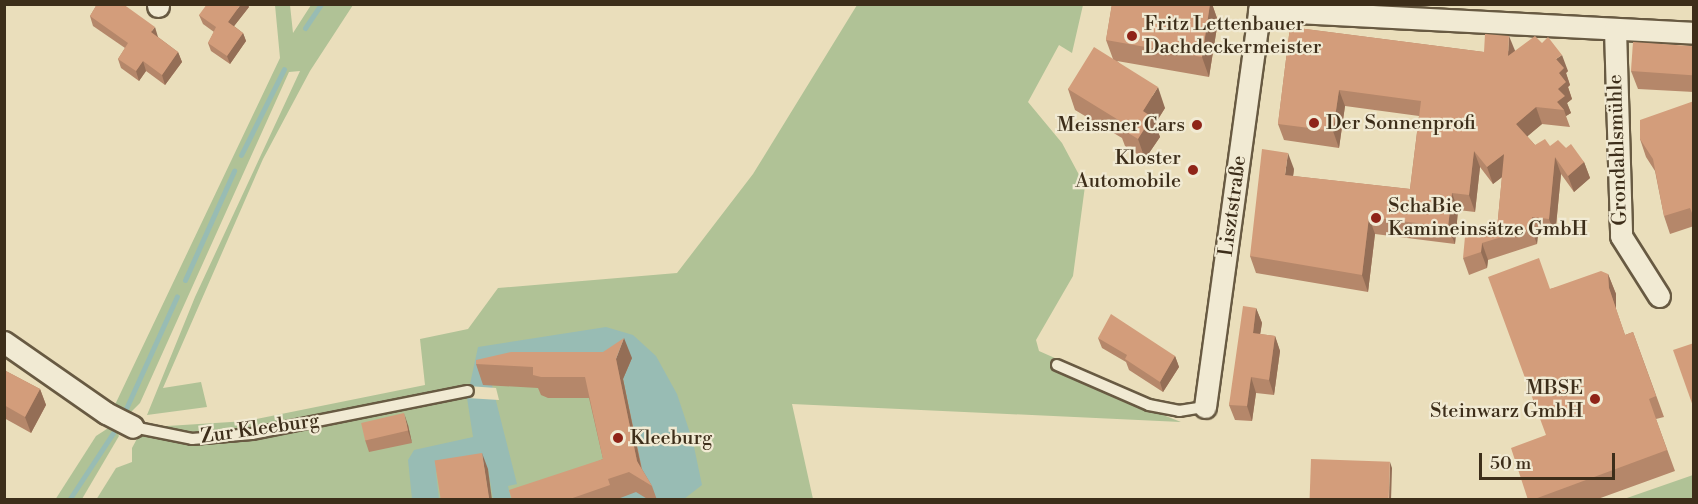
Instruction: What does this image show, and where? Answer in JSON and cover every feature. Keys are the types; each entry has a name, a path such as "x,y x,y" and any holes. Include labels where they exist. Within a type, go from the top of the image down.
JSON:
{"street":[{"path":"1260,7 1694,33"},
{"name":"Lisztstraße","path":"1205,407 1260,7"},
{"name":"Grondahlsmühle","path":"1615,29 1621,236 1659,296"},
{"name":"Zur Kleeburg","path":"4,342 106,413 133,427"}],"lane":[{"path":"1057,365 1149,405 1179,411 1205,407"},
{"name":"Zur Kleeburg","path":"133,427 192,439 252,434 468,391"}],"green space":[{"path":"275,5 290,5 293,33 311,5 353,5 310,71 263,159 163,388 201,382 207,407 147,415 195,297 300,71 289,72 140,403 127,416 112,411 280,58"},
{"path":"857,5 1083,5 1072,53 1059,45 1028,102 1062,143 1085,186 1073,276 1036,340 1039,351 1057,359 1052,366 1087,385 1181,422 792,404 813,499 96,500 116,468 132,462 132,448 139,435 183,441 241,440 351,420 445,390 225,433 185,434 151,427 247,421 425,385 420,339 468,329 498,288 677,273 753,174"},
{"path":"113,425 119,436 82,499 55,500 96,436"},
{"path":"1693,475 1693,499 1624,499"}],"water":[{"path":"606,327 633,335 656,356 677,394 693,442 702,485 684,499 615,499 645,486 623,378 492,385 517,484 508,486 511,499 493,499 488,469 474,461 436,472 439,499 412,499 408,460 414,450 473,437 467,398 478,347"}],"pier":[{"path":"468,386 496,388 499,400 467,398"}],"building":[{"path":"97,4 123,4 155,27 151,32 178,52 162,75 143,61 136,71 118,59 128,43 90,16"},
{"path":"207,4 241,4 228,22 243,33 227,56 208,43 216,27 199,15"},
{"path":"1112,4 1210,4 1202,57 1106,40"},
{"path":"1290,27 1484,52 1485,34 1509,36 1508,56 1535,36 1542,43 1548,37 1562,55 1556,59 1564,68 1559,73 1566,82 1558,89 1565,96 1557,102 1564,110 1536,107 1516,124 1535,145 1545,139 1550,146 1558,140 1566,148 1571,144 1584,162 1568,176 1555,157 1549,219 1532,217 1531,228 1482,243 1481,252 1463,258 1466,226 1497,229 1504,154 1487,167 1474,151 1469,195 1452,193 1448,227 1369,217 1362,275 1250,256 1262,149 1288,153 1285,175 1410,189 1421,101 1339,90 1333,131 1278,124"},
{"path":"1633,42 1694,46 1692,75 1631,71"},
{"path":"1094,47 1158,87 1143,111 1152,117 1138,139 1117,126 1120,121 1068,89"},
{"path":"1694,101 1694,218 1690,208 1664,216 1653,159 1640,139 1640,120"},
{"name":"MBSE Steinwarz GmbH","path":"1539,258 1550,289 1601,271 1608,274 1609,288 1625,335 1633,332 1656,396 1649,399 1667,450 1528,500 1511,448 1546,435 1488,277"},
{"path":"1243,306 1256,308 1253,333 1275,336 1269,380 1251,377 1247,406 1229,405"},
{"path":"1111,314 1175,356 1160,382 1125,359 1127,355 1098,338"},
{"path":"624,338 616,359 637,461 652,486 629,472 608,479 610,485 567,500 512,500 509,490 603,459 585,377 541,377 533,375 533,367 476,364 476,360 511,352 603,352"},
{"path":"1694,343 1694,409 1673,350"},
{"path":"4,370 40,389 25,417 4,405"},
{"path":"404,413 408,431 365,440 361,423"},
{"path":"482,453 489,499 441,500 435,461"},
{"path":"1311,459 1390,462 1389,500 1310,500"}],"waterway":[{"path":"305,28 321,4"},
{"path":"241,155 284,69"},
{"path":"185,280 234,171"},
{"path":"124,413 177,296"},
{"path":"69,500 113,433"}],"place":[{"name":"Fritz Lettenbauer Dachdeckermeister","path":"1132,36"},
{"name":"Der Sonnenprofi","path":"1314,123"},
{"name":"Meissner Cars","path":"1197,125"},
{"name":"Kloster Automobile","path":"1193,170"},
{"name":"SchaBie Kamineinsätze GmbH","path":"1376,218"},
{"name":"MBSE Steinwarz GmbH","path":"1595,399"},
{"name":"Kleeburg","path":"618,438"}]}
